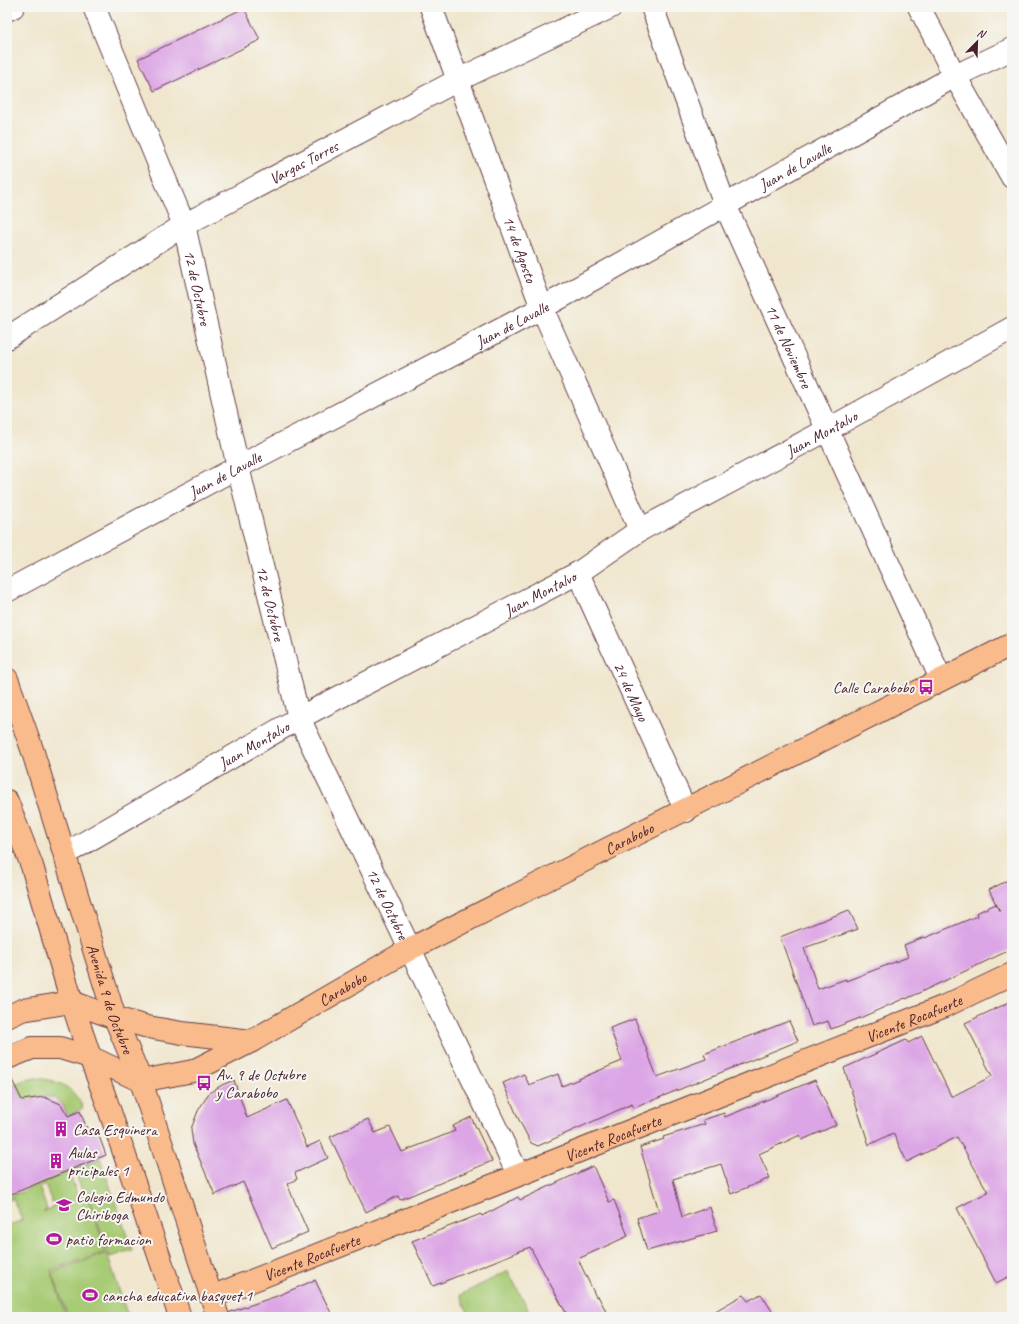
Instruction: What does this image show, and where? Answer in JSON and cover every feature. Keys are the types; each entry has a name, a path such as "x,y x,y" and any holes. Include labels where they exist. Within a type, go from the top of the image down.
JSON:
{"main road":[{"name":"Carabobo","path":"141,1081 193,1071 252,1041 410,949 686,811 1012,644"},
{"name":"Avenida 9 de Octubre","path":"7,679 32,749 115,1018 141,1081 218,1317"},
{"path":"7,801 32,866 72,1002 90,1057 105,1096 180,1317"},
{"name":"Vicente Rocafuerte","path":"211,1297 944,1006 1012,974"},
{"path":"7,1017 22,1010 72,1002 115,1018 148,1027 252,1041"},
{"path":"7,1058 32,1048 60,1048 90,1057 141,1081"}],"street":[{"path":"7,10 13,7"},
{"name":"12 de Octubre","path":"94,7 184,225 238,467 299,718 518,1174"},
{"name":"14 de Agosto","path":"431,7 542,308 640,530"},
{"name":"Vargas Torres","path":"7,338 184,225 458,80 611,7"},
{"name":"11 de Noviembre","path":"652,7 725,205 941,680"},
{"path":"919,7 955,76 1012,177"},
{"name":"Juan de Lavalle","path":"7,591 238,467 542,308 955,76 1012,49"},
{"name":"Juan Montalvo","path":"65,854 299,718 578,573 640,530 827,430 1012,328"},
{"name":"24 de Mayo","path":"578,573 686,811"}],"green space":[{"path":"36,1078 58,1083 69,1089 79,1100 83,1108 68,1116 62,1103 54,1098 38,1096 25,1103 15,1084 24,1080"},
{"path":"100,1158 132,1250 110,1257 87,1194 106,1252 51,1270 66,1317 7,1317 7,1286 9,1285 7,1285 7,1226 22,1220 13,1199 7,1201 7,1198","holes":["75,1173 84,1195 78,1197 70,1175","45,1185 54,1207 43,1212 47,1209 39,1187"]},
{"name":"cancha educativa basquet 1","path":"107,1253 128,1317 68,1317 52,1272"},
{"path":"508,1271 532,1317 470,1317 460,1295"}],"building":[{"path":"244,8 260,40 154,91 138,59"},
{"path":"1012,878 1012,949 906,999 905,998 860,1018 831,1029 828,1021 812,1026 780,937 849,910 858,929 804,948 818,989 846,979 846,981 908,957 904,945 924,937 925,938 977,916 976,913 996,904 989,890"},
{"path":"1012,1001 1012,1275 996,1283 957,1208 988,1192 957,1137 907,1162 893,1133 869,1145 844,1068 906,1040 908,1043 922,1036 951,1096 953,1096 992,1076 965,1023"},
{"path":"635,1019 657,1077 706,1059 704,1054 789,1021 798,1041 634,1108 632,1104 538,1146 531,1143 503,1083 524,1074 529,1085 558,1074 562,1086 622,1061 610,1028"},
{"path":"7,1070 22,1100 44,1097 61,1104 68,1116 80,1111 88,1131 96,1128 106,1155 7,1196"},
{"path":"234,1080 247,1118 287,1100 307,1147 320,1141 328,1158 295,1173 297,1179 287,1184 308,1232 272,1248 243,1182 215,1195 193,1144 191,1129 198,1111 209,1093"},
{"path":"815,1080 836,1125 802,1140 800,1135 759,1154 770,1178 731,1194 721,1164 673,1179 682,1217 710,1207 717,1231 647,1251 637,1218 659,1211 640,1147 664,1139 663,1137 705,1124 703,1120 724,1113 725,1117"},
{"path":"471,1117 492,1161 400,1200 398,1196 366,1212 330,1137 368,1119 375,1133 390,1127 402,1152 455,1131 453,1126"},
{"path":"593,1166 609,1202 614,1200 628,1236 578,1259 596,1297 598,1296 609,1317 559,1317 566,1313 530,1247 433,1286 412,1241 481,1214 482,1216 518,1197 520,1200"},
{"path":"315,1280 333,1317 230,1317 230,1312 277,1296"},
{"path":"761,1294 776,1317 705,1317 743,1295 748,1301"}],"place":[{"name":"Calle Carabobo","path":"926,687"},
{"name":"Av. 9 de Octubre y Carabobo","path":"204,1083"},
{"name":"Casa Esquinera","path":"61,1129"},
{"name":"Aulas pricipales 1","path":"56,1161"},
{"name":"Colegio Edmundo Chiriboga","path":"64,1205"},
{"name":"patio formacion","path":"54,1239"},
{"name":"cancha educativa basquet 1","path":"90,1295"}]}
